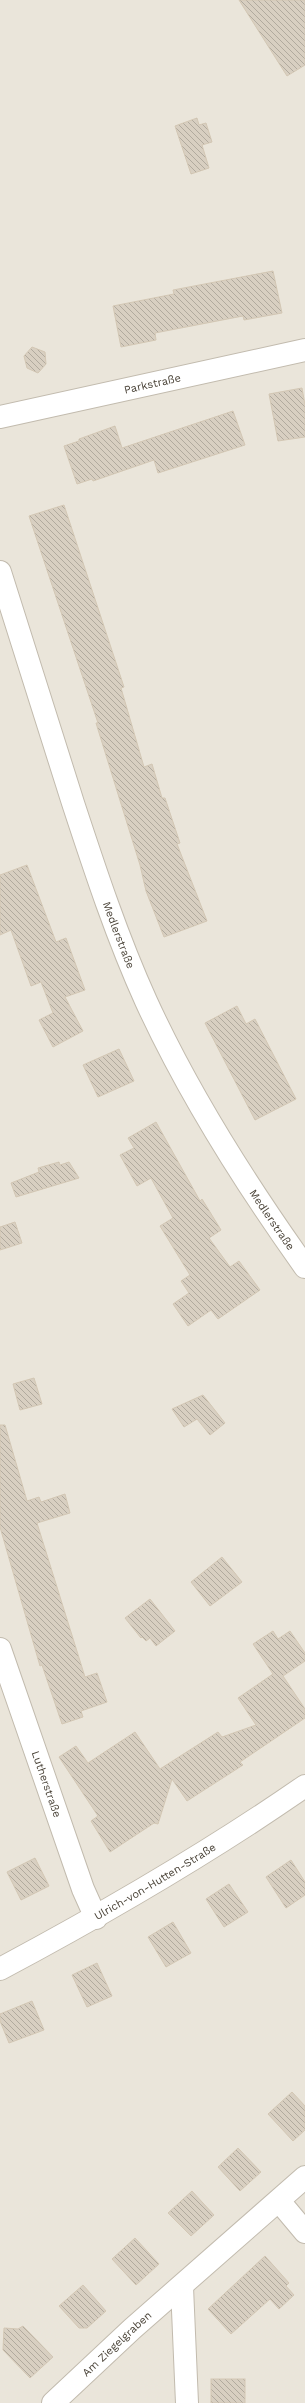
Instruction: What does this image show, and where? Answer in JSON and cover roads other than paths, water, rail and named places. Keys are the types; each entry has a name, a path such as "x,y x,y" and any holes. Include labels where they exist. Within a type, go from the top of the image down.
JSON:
{"street":[{"name":"Parkstraße","path":"0,417 305,350"},
{"name":"Medlerstraße","path":"0,572 90,856 122,946 146,1002 181,1072 254,1195 305,1267"},
{"name":"Lutherstraße","path":"0,1649 83,1889 96,1918"},
{"name":"Ulrich-von-Hutten-Straße","path":"0,1969 96,1918 180,1869 305,1786"},
{"name":"Am Ziegelgraben","path":"53,2403 132,2329 182,2287 305,2178"},
{"path":"279,2201 305,2232"},
{"path":"182,2287 187,2403"}]}
